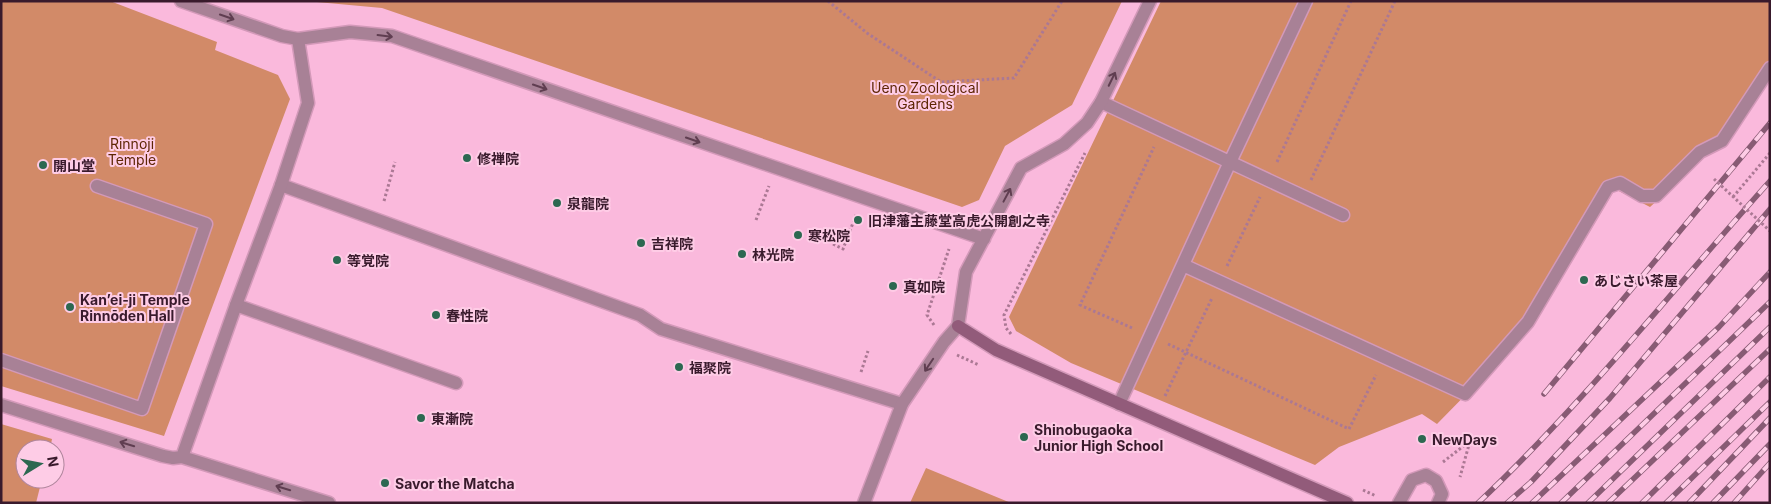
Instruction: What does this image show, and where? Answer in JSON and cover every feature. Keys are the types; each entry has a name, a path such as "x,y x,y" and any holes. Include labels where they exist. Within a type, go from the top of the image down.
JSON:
{"street":[{"path":"181,1 282,36 298,39 350,32 392,36 984,239"},
{"path":"864,503 902,404 944,342 958,326 966,272 1021,168 1064,144 1088,123 1101,102 1150,1"},
{"path":"1119,404 1306,1"},
{"path":"182,457 281,185 308,103 298,39"},
{"path":"1182,265 1465,394 1528,322 1608,187 1620,182 1642,196 1656,196 1700,152 1722,140 1770,68"},
{"path":"1101,102 1343,215"},
{"path":"281,185 640,315 662,329 902,404"},
{"path":"1,360 142,409 206,224 98,186"},
{"path":"236,305 456,383"},
{"path":"958,326 996,350 1347,503"},
{"path":"1,405 163,456 172,458 182,457 329,503"},
{"path":"1399,503 1412,480 1426,475 1436,481 1442,494 1438,503"}],"path":[{"path":"828,1 867,33 941,82 1014,78 1062,1"},
{"path":"1303,196 1395,1"},
{"path":"1162,130 1080,305 1150,335 1349,429 1385,358"},
{"path":"1733,197 1770,153"},
{"path":"382,209 395,162"},
{"path":"1714,179 1770,231"},
{"path":"756,220 768,189"},
{"path":"833,244 843,248 854,218"},
{"path":"936,328 927,315 948,248"},
{"path":"1444,462 1470,441 1460,477"}],"green space":[{"name":"Rinnoji Temple","path":"1,1 110,1 217,42 215,50 278,75 290,99 164,436 1,386"},
{"name":"Ueno Zoological Gardens","path":"306,1 1122,1 1072,105 1005,146 979,200 962,207 382,8"},
{"path":"1161,1 1770,1 1770,72 1718,145 1650,207 1615,189 1534,325 1437,424 1422,414 1339,447 1315,465 1071,363 1016,331 1009,317"},
{"path":"1,424 52,439 15,439 15,489 40,489 36,503 1,503"},
{"path":"926,468 1011,503 910,503"}],"railway":[{"path":"1544,394 1770,123"},
{"path":"1478,503 1555,426 1770,181"},
{"path":"1507,503 1531,482 1610,398 1770,209"},
{"path":"1532,503 1719,327 1770,272"},
{"path":"1561,503 1770,302"},
{"path":"1588,503 1770,327"},
{"path":"1608,503 1770,349"},
{"path":"1642,503 1770,377"},
{"path":"1666,503 1770,402"},
{"path":"1689,503 1770,418"},
{"path":"1713,503 1770,444"},
{"path":"1734,503 1770,463"}],"place":[{"name":"修禅院","path":"467,158"},
{"name":"開山堂","path":"43,165"},
{"name":"泉龍院","path":"557,203"},
{"name":"旧津藩主藤堂高虎公開創之寺","path":"858,220"},
{"name":"寒松院","path":"798,235"},
{"name":"吉祥院","path":"641,243"},
{"name":"林光院","path":"742,254"},
{"name":"等覚院","path":"337,260"},
{"name":"あじさい茶屋","path":"1584,280"},
{"name":"真如院","path":"893,286"},
{"name":"Kan’ei‑ji Temple Rinnōden Hall","path":"70,307"},
{"name":"春性院","path":"436,315"},
{"name":"福聚院","path":"679,367"},
{"name":"東漸院","path":"421,418"},
{"name":"Shinobugaoka Junior High School","path":"1024,437"},
{"name":"NewDays","path":"1422,439"},
{"name":"Savor the Matcha","path":"385,483"}]}
